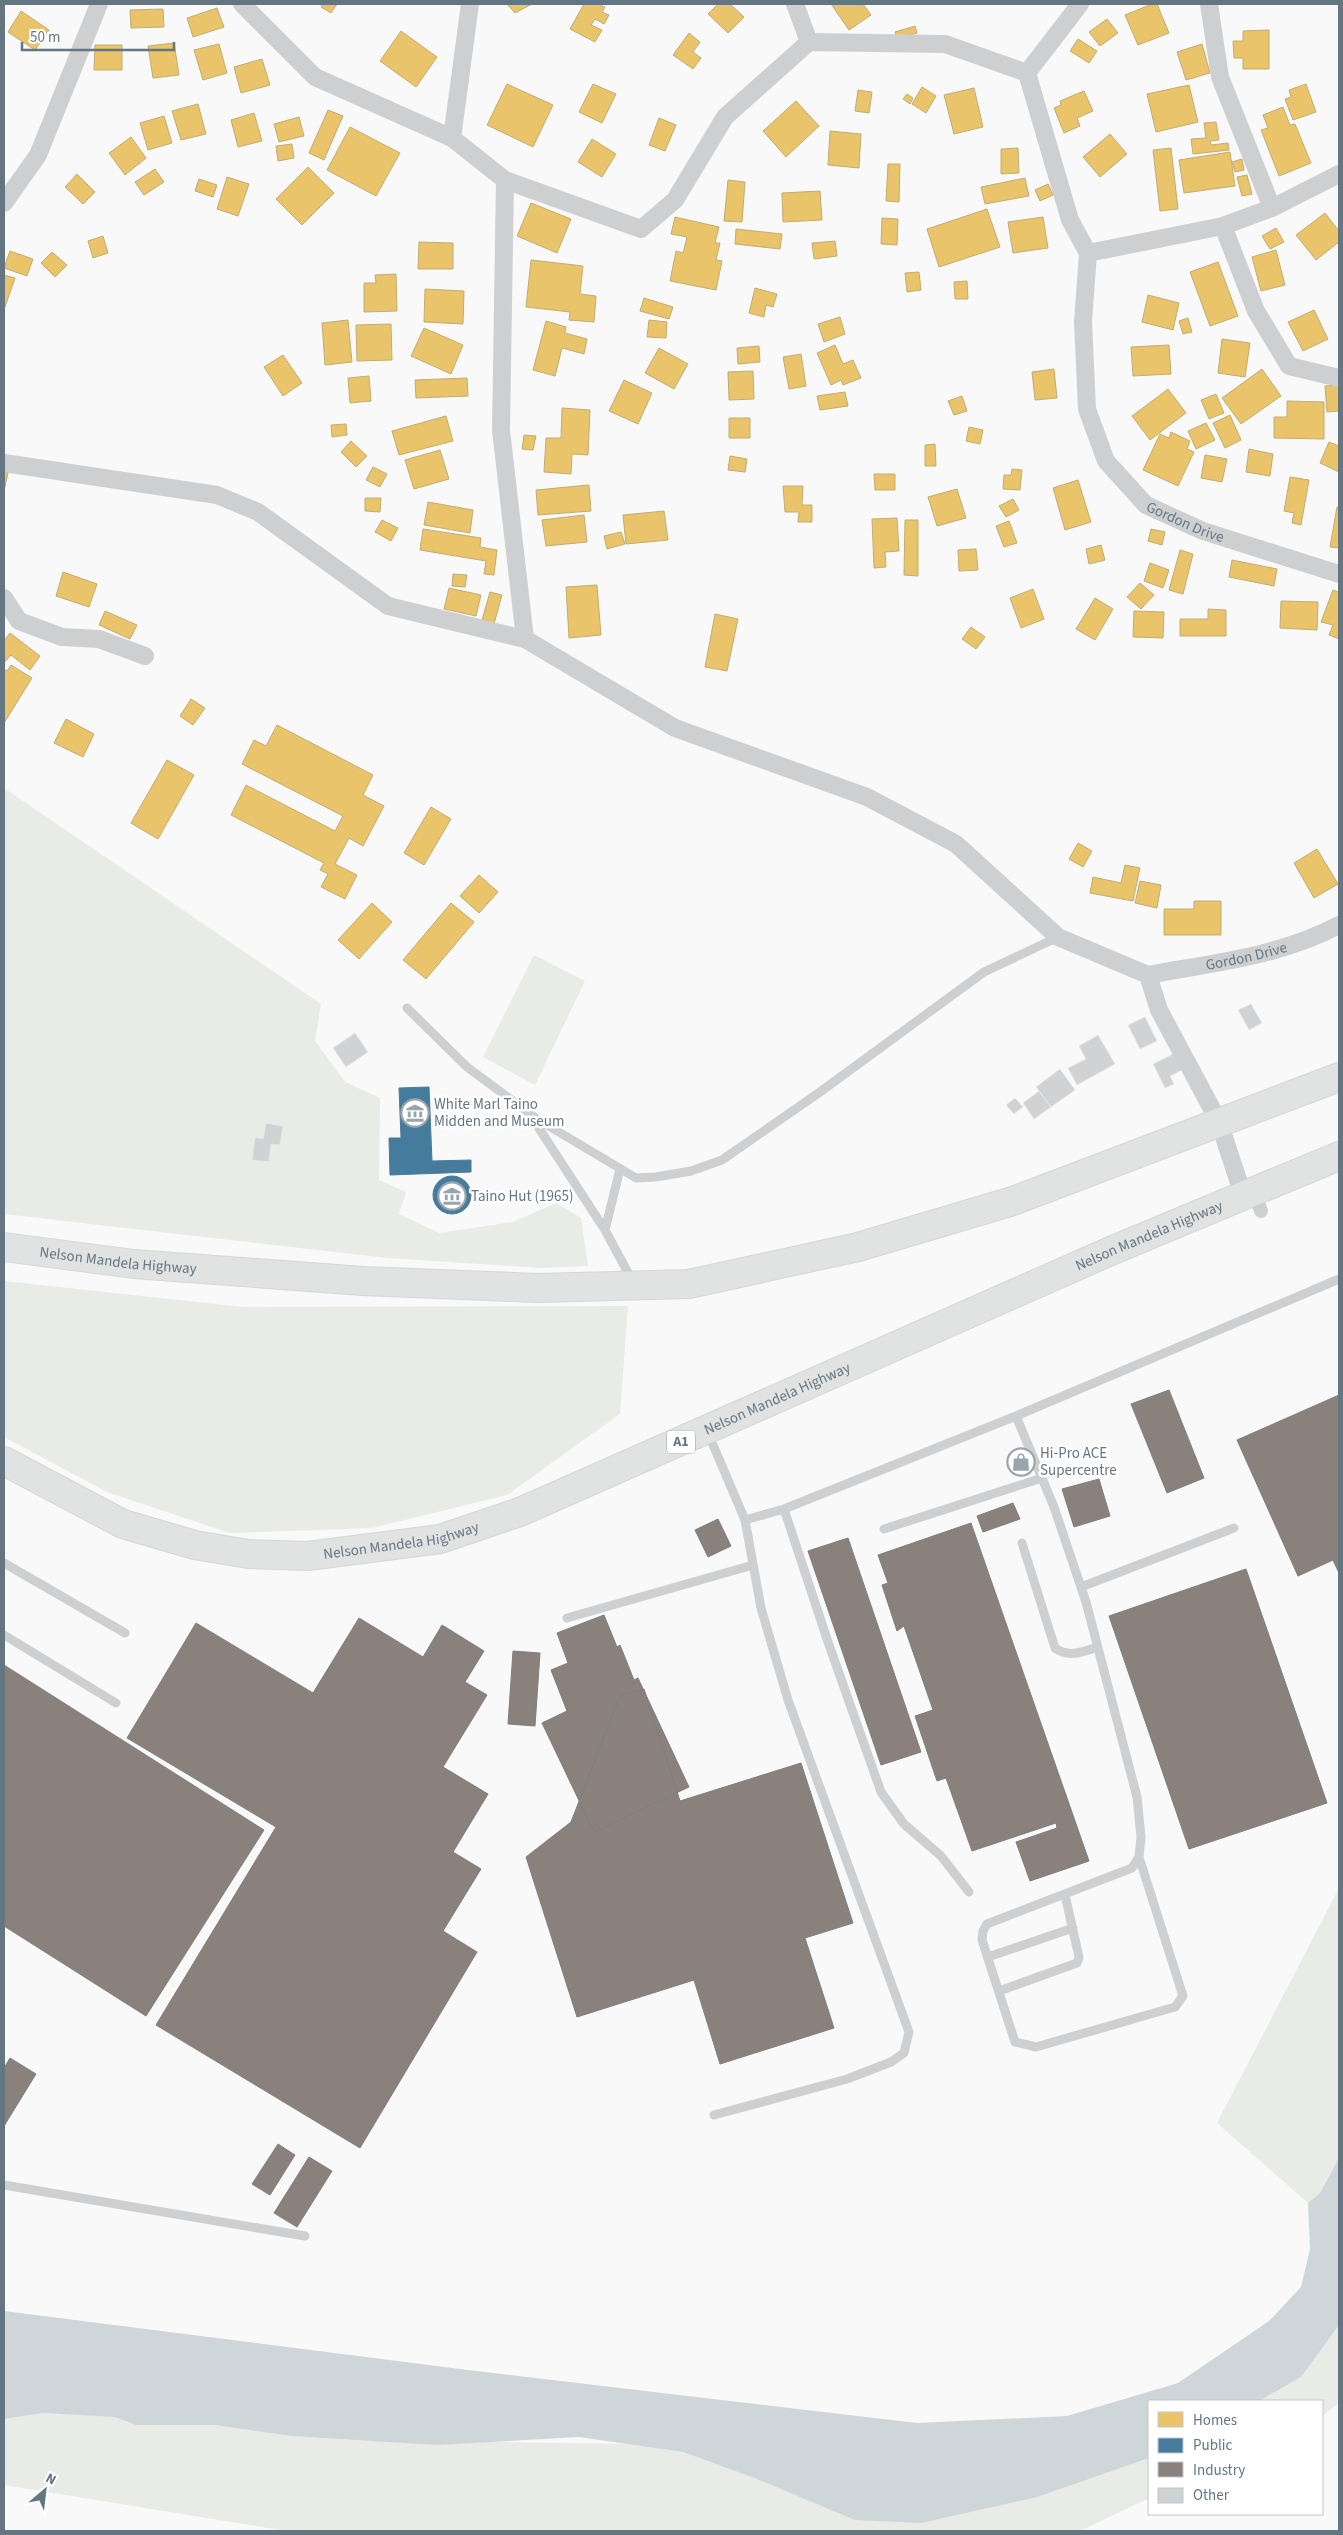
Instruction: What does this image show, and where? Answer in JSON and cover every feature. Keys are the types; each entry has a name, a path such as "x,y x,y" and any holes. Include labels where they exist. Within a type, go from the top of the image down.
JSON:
{"highway":[{"name":"Nelson Mandela Highway","path":"4,1247 134,1264 363,1281 538,1288 689,1284 858,1246 1013,1200 1211,1131 1339,1077"},
{"name":"Nelson Mandela Highway","path":"4,1461 123,1524 195,1545 248,1554 308,1556 440,1539 520,1512 1113,1250 1253,1199 1339,1156"}],"street":[{"path":"4,203 38,155 99,4"},
{"path":"242,4 315,77 452,138 505,180 641,229 675,200 725,117 809,42 945,44 1027,73"},
{"path":"452,138 470,4"},
{"path":"795,4 809,42"},
{"path":"1027,73 1080,4"},
{"path":"1209,4 1220,77 1272,208"},
{"path":"1027,73 1070,220 1088,253 1223,226 1272,208 1339,174"},
{"path":"505,180 501,430 525,639"},
{"path":"1223,226 1256,312 1289,366 1335,374"},
{"name":"Gordon Drive","path":"1088,253 1083,322 1087,409 1106,461 1146,505 1203,531 1339,574"},
{"path":"4,463 217,496 258,512 388,606 525,639 675,728 867,796 956,844 1058,937 1148,975 1159,1010 1211,1131 1253,1199"},
{"path":"4,598 19,621 62,637 99,639 145,656"},
{"name":"Gordon Drive","path":"1148,975 1245,958 1316,937 1339,924"}],"lane":[{"path":"407,1008 467,1067 528,1112 636,1178 656,1177 691,1172 722,1160 820,1092 984,972 1058,937"},
{"path":"528,1112 605,1230 635,1286"},
{"path":"605,1230 620,1169"},
{"path":"745,1520 784,1508 1016,1416 1339,1279"},
{"path":"1016,1416 1054,1507 1081,1587 1137,1797 1141,1837 1140,1857 1183,1996 1178,2005 1036,2048 1015,2042 982,1940 983,1931 987,1924 1132,1868 1140,1857"},
{"path":"707,1430 745,1520 761,1608 788,1700 909,2032 904,2053 892,2062 847,2079 714,2114"},
{"path":"884,1529 1042,1478"},
{"path":"784,1508 828,1642 881,1792 904,1824 941,1856 969,1892"},
{"path":"1081,1587 1234,1528"},
{"path":"1022,1543 1055,1648 1062,1653 1075,1654 1098,1647"},
{"path":"4,1563 125,1633"},
{"path":"568,1618 753,1565"},
{"path":"4,1635 116,1703"},
{"path":"998,1991 1077,1963 1079,1957 1065,1895"},
{"path":"988,1957 1072,1928"},
{"path":"4,2185 306,2236"}],"shaded area":[{"path":"4,788 321,1004 315,1041 345,1082 380,1098 379,1180 406,1192 399,1214 439,1233 513,1222 556,1203 581,1218 588,1266 541,1268 388,1258 4,1214"},
{"path":"534,955 585,981 535,1085 483,1057"},
{"path":"4,1281 243,1307 628,1306 620,1414 507,1495 372,1528 230,1533 107,1492 4,1437"},
{"path":"1339,1888 1339,2158 1320,2193 1308,2203 1217,2123"},
{"path":"1339,2158 1339,2325 1301,2377 1261,2400 1148,2400 1148,2458 1037,2497 921,2523 855,2520 757,2479 683,2452 579,2437 437,2445 291,2436 214,2425 136,2425 114,2417 43,2413 4,2419 4,2311 468,2370 917,2423 1067,2416 1178,2383 1269,2321 1301,2287 1310,2249 1308,2203 1320,2193"},
{"path":"1339,2325 1339,2403 1323,2415 1323,2400 1261,2400 1301,2377"},
{"path":"43,2413 114,2417 136,2425 214,2425 291,2436 354,2440 628,2444 683,2452 757,2479 1148,2457 1148,2498 1080,2531 286,2531 4,2485 4,2419"}],"building: Homes":[{"path":"323,4 337,4 331,13 321,7"},
{"path":"507,4 532,4 515,13"},
{"path":"584,4 598,4 605,7 602,12 609,15 604,24 595,19 591,25 602,30 595,42 570,29"},
{"path":"718,4 730,4 744,17 728,33 708,14"},
{"path":"831,4 863,4 871,15 849,30"},
{"path":"1152,4 1157,4 1169,33 1138,45 1125,15"},
{"path":"217,8 224,27 193,37 187,18"},
{"path":"163,9 164,27 131,28 130,10"},
{"path":"21,11 49,30 35,50 8,32"},
{"path":"1107,19 1118,33 1100,46 1089,32"},
{"path":"915,26 917,33 897,39 895,32"},
{"path":"1269,30 1269,69 1243,69 1243,58 1234,58 1233,41 1243,41 1243,31"},
{"path":"401,31 437,57 416,87 380,61"},
{"path":"689,33 700,42 693,52 701,58 693,69 673,55"},
{"path":"1078,39 1097,51 1089,63 1070,51"},
{"path":"174,43 179,75 153,78 148,46"},
{"path":"219,44 227,73 203,80 194,50"},
{"path":"1202,44 1210,73 1186,80 1177,52"},
{"path":"95,45 122,45 122,70 94,70"},
{"path":"262,59 270,85 241,93 234,67"},
{"path":"507,84 553,105 533,147 487,125"},
{"path":"593,84 616,94 602,123 579,112"},
{"path":"1306,84 1316,112 1293,120 1285,99 1291,97 1289,90"},
{"path":"1189,85 1198,122 1156,132 1147,94"},
{"path":"922,87 936,96 926,113 912,104"},
{"path":"974,88 983,127 954,134 944,95"},
{"path":"858,90 872,92 869,113 855,111"},
{"path":"1084,91 1093,111 1077,118 1080,126 1064,133 1054,108 1061,105 1060,101"},
{"path":"907,94 913,98 910,104 903,99"},
{"path":"796,101 819,126 786,157 763,131"},
{"path":"198,104 206,134 181,140 172,111"},
{"path":"1283,107 1290,125 1295,124 1311,163 1279,176 1261,130 1268,128 1263,115"},
{"path":"328,110 343,116 324,160 309,153"},
{"path":"254,113 262,141 238,147 231,120"},
{"path":"164,116 172,143 148,150 140,123"},
{"path":"299,117 304,136 279,142 274,124"},
{"path":"659,118 676,125 665,151 649,145"},
{"path":"1216,122 1219,140 1210,141 1211,145 1228,143 1229,150 1193,154 1191,139 1206,138 1204,123"},
{"path":"350,127 400,153 376,196 327,170"},
{"path":"830,131 861,134 859,168 828,165"},
{"path":"1110,134 1127,154 1100,177 1083,157"},
{"path":"131,137 146,158 125,175 109,153"},
{"path":"592,139 616,154 602,177 578,162"},
{"path":"292,144 294,158 278,161 276,146"},
{"path":"1018,148 1019,173 1001,174 1001,149"},
{"path":"1171,148 1178,209 1160,211 1153,150"},
{"path":"1230,152 1235,186 1184,193 1179,160"},
{"path":"1242,159 1244,170 1235,172 1232,162"},
{"path":"888,164 900,164 899,202 886,201"},
{"path":"308,167 334,193 302,225 276,199"},
{"path":"155,169 164,182 144,195 135,182"},
{"path":"77,174 95,192 83,204 65,187"},
{"path":"1247,175 1252,194 1242,196 1237,177"},
{"path":"227,177 249,184 238,216 217,209"},
{"path":"1025,178 1029,196 985,204 981,187"},
{"path":"199,179 217,185 213,197 195,191"},
{"path":"728,180 745,182 742,222 724,221"},
{"path":"1048,184 1053,195 1040,201 1035,190"},
{"path":"820,191 822,220 783,222 782,193"},
{"path":"531,203 571,219 557,253 517,236"},
{"path":"987,209 1000,247 939,267 927,229"},
{"path":"1325,213 1339,231 1339,242 1316,260 1296,235"},
{"path":"675,217 719,227 715,243 720,243 716,260 722,261 716,290 670,281 676,251 683,253 687,237 671,234"},
{"path":"1043,217 1048,248 1013,253 1008,222"},
{"path":"882,218 898,219 897,245 881,244"},
{"path":"1276,228 1284,242 1270,249 1262,236"},
{"path":"736,229 782,234 780,249 735,244"},
{"path":"103,236 108,253 93,258 88,241"},
{"path":"835,241 837,256 814,259 812,243"},
{"path":"419,242 453,243 453,269 418,269"},
{"path":"1276,250 1285,285 1261,291 1252,257"},
{"path":"10,251 33,259 27,276 4,268"},
{"path":"52,252 67,265 55,277 41,263"},
{"path":"531,260 583,266 580,294 596,296 594,322 569,320 570,312 526,307"},
{"path":"1218,262 1238,316 1210,326 1190,272"},
{"path":"919,272 921,290 907,292 905,273"},
{"path":"396,274 397,311 364,312 364,283 376,283 375,275"},
{"path":"4,275 15,278 5,307 4,307"},
{"path":"967,281 968,299 955,299 954,282"},
{"path":"755,288 777,294 773,307 766,305 764,317 749,313"},
{"path":"425,289 464,291 463,324 424,322"},
{"path":"1148,295 1179,303 1173,330 1142,322"},
{"path":"644,298 673,307 669,319 640,311"},
{"path":"1314,310 1328,339 1303,351 1288,322"},
{"path":"840,317 845,334 824,342 818,324"},
{"path":"1188,318 1192,332 1183,334 1179,321"},
{"path":"348,320 352,362 325,365 322,323"},
{"path":"649,320 667,322 666,338 647,337"},
{"path":"546,321 566,327 565,333 587,339 584,354 562,348 555,376 533,370"},
{"path":"391,324 392,360 357,361 356,325"},
{"path":"424,328 463,345 451,374 411,356"},
{"path":"1222,339 1250,343 1245,377 1218,373"},
{"path":"835,345 843,364 853,360 861,378 843,385 841,380 831,385 817,353"},
{"path":"1169,345 1171,374 1133,376 1131,347"},
{"path":"759,346 760,362 738,364 737,348"},
{"path":"659,348 688,364 674,389 645,373"},
{"path":"801,354 806,386 789,389 783,357"},
{"path":"283,355 302,383 283,396 264,367"},
{"path":"1054,369 1057,398 1035,400 1032,372"},
{"path":"1262,369 1281,396 1241,424 1222,398"},
{"path":"753,371 754,399 729,400 728,372"},
{"path":"369,376 371,401 350,403 348,378"},
{"path":"467,378 468,396 416,398 415,380"},
{"path":"624,380 652,393 638,424 609,411"},
{"path":"1339,385 1339,411 1327,412 1325,386"},
{"path":"1168,389 1186,413 1150,440 1132,416"},
{"path":"845,392 848,406 820,410 817,396"},
{"path":"1216,394 1224,413 1209,419 1201,400"},
{"path":"962,396 967,411 954,415 948,401"},
{"path":"1287,401 1324,402 1324,439 1274,438 1274,417 1287,417"},
{"path":"562,408 590,410 588,455 572,454 571,474 544,472 546,438 561,438"},
{"path":"1230,415 1241,440 1225,448 1213,423"},
{"path":"446,416 453,441 399,455 392,431"},
{"path":"729,418 750,418 750,438 729,438"},
{"path":"1206,423 1215,440 1196,449 1188,431"},
{"path":"346,424 347,435 332,437 331,425"},
{"path":"969,427 983,430 980,444 966,441"},
{"path":"1171,432 1190,441 1187,449 1194,452 1178,486 1143,470 1160,434 1169,438"},
{"path":"524,435 536,436 533,450 522,449"},
{"path":"351,441 367,456 356,467 341,452"},
{"path":"1329,442 1339,446 1339,472 1320,463"},
{"path":"935,444 936,466 925,466 925,445"},
{"path":"1249,449 1273,454 1270,476 1246,472"},
{"path":"440,450 449,479 414,489 405,460"},
{"path":"1205,455 1227,459 1222,482 1201,478"},
{"path":"730,456 747,459 745,472 728,470"},
{"path":"373,467 387,474 380,487 366,480"},
{"path":"1012,469 1022,470 1020,490 1003,489 1004,475 1011,475"},
{"path":"4,472 8,473 4,491"},
{"path":"874,474 895,474 895,490 875,490"},
{"path":"1290,477 1309,480 1301,525 1292,523 1294,513 1284,511"},
{"path":"1078,480 1091,522 1065,530 1053,488"},
{"path":"589,485 591,511 538,515 536,490"},
{"path":"783,486 803,486 802,505 812,505 812,522 798,522 799,512 785,512"},
{"path":"957,489 966,518 937,526 928,497"},
{"path":"365,498 381,498 380,512 365,511"},
{"path":"1013,499 1019,510 1006,517 999,506"},
{"path":"428,502 473,510 470,533 424,525"},
{"path":"1337,507 1339,508 1339,548 1330,547"},
{"path":"664,511 668,540 626,544 623,515"},
{"path":"584,515 587,542 546,546 542,520"},
{"path":"897,518 899,551 885,552 886,567 874,568 872,519"},
{"path":"382,520 398,528 391,541 375,532"},
{"path":"905,520 918,520 918,576 904,575"},
{"path":"1009,521 1017,543 1004,547 996,526"},
{"path":"423,529 481,538 480,547 497,550 494,575 484,574 486,561 420,550"},
{"path":"1151,529 1165,532 1162,545 1148,541"},
{"path":"621,532 625,544 607,549 604,536"},
{"path":"1101,545 1105,560 1089,564 1086,549"},
{"path":"976,549 978,570 959,571 958,550"},
{"path":"1180,550 1193,554 1183,594 1169,590"},
{"path":"1232,560 1277,569 1274,586 1229,577"},
{"path":"1150,563 1169,570 1163,588 1144,581"},
{"path":"63,572 97,584 89,607 56,596"},
{"path":"453,574 467,575 465,587 452,586"},
{"path":"1140,583 1154,595 1141,609 1127,597"},
{"path":"597,585 601,635 569,638 566,587"},
{"path":"449,588 481,595 476,616 444,609"},
{"path":"1033,589 1044,619 1021,628 1010,598"},
{"path":"1333,590 1339,592 1339,639 1329,635 1333,625 1321,622"},
{"path":"490,592 502,595 494,624 482,620"},
{"path":"1095,598 1113,609 1095,640 1076,629"},
{"path":"1281,601 1318,602 1317,630 1280,628"},
{"path":"1208,609 1226,610 1226,636 1180,636 1180,619 1208,619"},
{"path":"105,611 137,625 130,639 99,625"},
{"path":"1134,611 1164,612 1163,638 1133,637"},
{"path":"715,614 738,619 727,671 705,667"},
{"path":"971,627 985,637 976,649 962,639"},
{"path":"10,633 40,656 30,670 11,655 4,663 4,641"},
{"path":"11,665 32,678 4,723 4,669 7,671"},
{"path":"191,699 205,708 193,725 180,716"},
{"path":"66,719 94,734 83,757 54,743"},
{"path":"277,725 373,775 363,795 384,806 363,846 349,838 335,864 357,875 345,899 321,887 328,874 320,870 324,863 231,815 246,785 335,831 343,816 242,764 254,740 266,746"},
{"path":"167,760 194,775 158,839 131,823"},
{"path":"431,807 451,819 424,865 404,853"},
{"path":"1078,843 1092,851 1083,867 1069,859"},
{"path":"1317,849 1338,884 1314,898 1294,863"},
{"path":"1125,865 1140,868 1133,901 1090,893 1093,877 1121,883"},
{"path":"479,875 498,892 479,913 460,896"},
{"path":"1140,881 1161,885 1157,908 1135,903"},
{"path":"1194,901 1221,901 1221,935 1164,935 1164,909 1194,909"},
{"path":"372,903 392,922 359,959 338,940"},
{"path":"451,903 474,922 426,979 403,960"}],"building: Public":[{"name":"White Marl Taino Midden and Museum","path":"429,1087 432,1161 471,1160 471,1172 390,1175 389,1138 401,1138 399,1088"},
{"name":"Taino Hut (1965)","path":"452,1176 465,1182 471,1195 465,1208 452,1214 439,1208 433,1195 439,1182"}],"building: Industry":[{"path":"1169,1390 1204,1478 1167,1493 1131,1404"},
{"path":"1339,1395 1339,1573 1333,1560 1298,1576 1237,1440"},
{"path":"1099,1479 1110,1516 1074,1527 1062,1489"},
{"path":"1013,1503 1020,1519 983,1532 977,1516"},
{"path":"718,1519 731,1546 708,1557 695,1530"},
{"path":"971,1523 1089,1861 1030,1881 1016,1842 1057,1828 1056,1823 972,1851 946,1778 937,1781 915,1716 933,1710 904,1626 897,1631 882,1585 888,1583 878,1555"},
{"path":"848,1538 921,1752 881,1765 808,1551"},
{"path":"1246,1569 1327,1803 1189,1849 1109,1616"},
{"path":"604,1615 617,1647 620,1645 634,1680 638,1678 689,1787 594,1832 542,1723 567,1711 551,1670 568,1663 557,1633"},
{"path":"359,1618 423,1657 442,1625 484,1651 465,1682 487,1695 443,1767 488,1794 453,1852 481,1869 443,1931 477,1952 360,2148 156,2025 276,1827 127,1738 196,1623 313,1693"},
{"path":"513,1651 540,1653 535,1726 508,1724"},
{"path":"4,1665 264,1830 146,2016 4,1926"},
{"path":"644,1689 680,1801 801,1763 853,1923 805,1938 834,2028 720,2064 694,1980 577,2017 526,1857 571,1822 620,1696"},
{"path":"10,2058 36,2074 4,2126 4,2068"},
{"path":"278,2144 295,2155 270,2195 252,2184"},
{"path":"309,2157 332,2171 297,2227 274,2213"}],"building: Other":[{"path":"1251,1004 1262,1023 1249,1030 1238,1010"},
{"path":"1145,1017 1157,1041 1140,1049 1128,1025"},
{"path":"355,1033 368,1052 346,1067 333,1048"},
{"path":"1098,1035 1115,1064 1077,1085 1068,1068 1086,1059 1079,1046"},
{"path":"1173,1054 1182,1070 1170,1076 1174,1084 1165,1088 1153,1064"},
{"path":"1060,1069 1075,1090 1051,1107 1036,1087"},
{"path":"1039,1091 1051,1107 1034,1119 1023,1103"},
{"path":"1015,1098 1023,1107 1014,1114 1006,1105"},
{"path":"266,1123 283,1126 280,1145 271,1144 269,1162 252,1160 255,1137 263,1139"}],"place":[{"name":"White Marl Taino Midden and Museum","path":"415,1113"},
{"name":"Taino Hut (1965)","path":"452,1196"},
{"name":"Hi-Pro ACE Supercentre","path":"1021,1462"}]}
